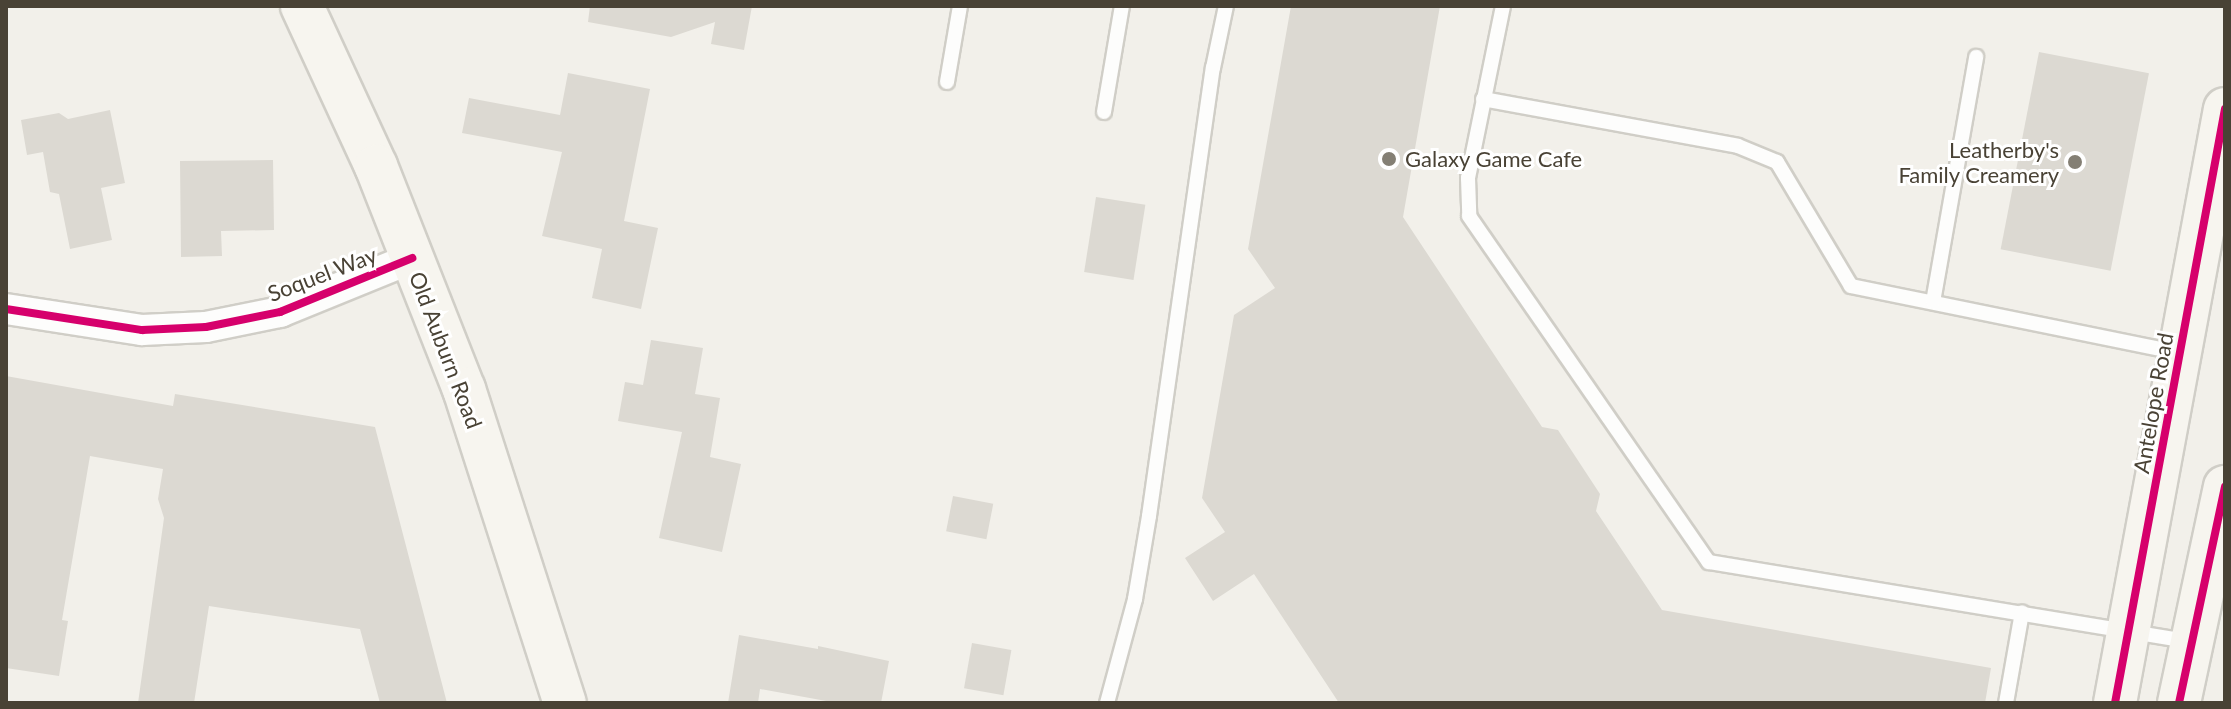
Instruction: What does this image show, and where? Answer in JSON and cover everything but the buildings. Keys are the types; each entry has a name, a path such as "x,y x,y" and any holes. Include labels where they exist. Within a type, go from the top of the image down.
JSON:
{"main road":[{"name":"Old Auburn Road","path":"302,6 376,166 464,389 565,703"},
{"name":"Antelope Road","path":"2115,703 2225,109"},
{"path":"2179,703 2225,487"}],"street":[{"name":"Soquel Way","path":"6,309 142,330 206,327 280,312 412,258"}],"lane":[{"path":"947,82 960,6"},
{"path":"1104,112 1122,6"},
{"path":"1107,703 1135,599 1147,530 1213,68 1226,6"},
{"path":"1503,6 1468,178 1469,216 1709,562 2193,642"},
{"path":"1933,302 1976,57"},
{"path":"1483,99 1738,146 1777,162 1851,286 2181,353"},
{"path":"2006,703 2022,612"}],"cycle path":[{"path":"2115,703 2225,109"},
{"path":"6,309 142,330 206,327 280,312 412,258"},
{"path":"2179,703 2225,487"}],"place":[{"name":"Galaxy Game Cafe","path":"1389,159"},
{"name":"Leatherby's Family Creamery","path":"2075,162"}]}
